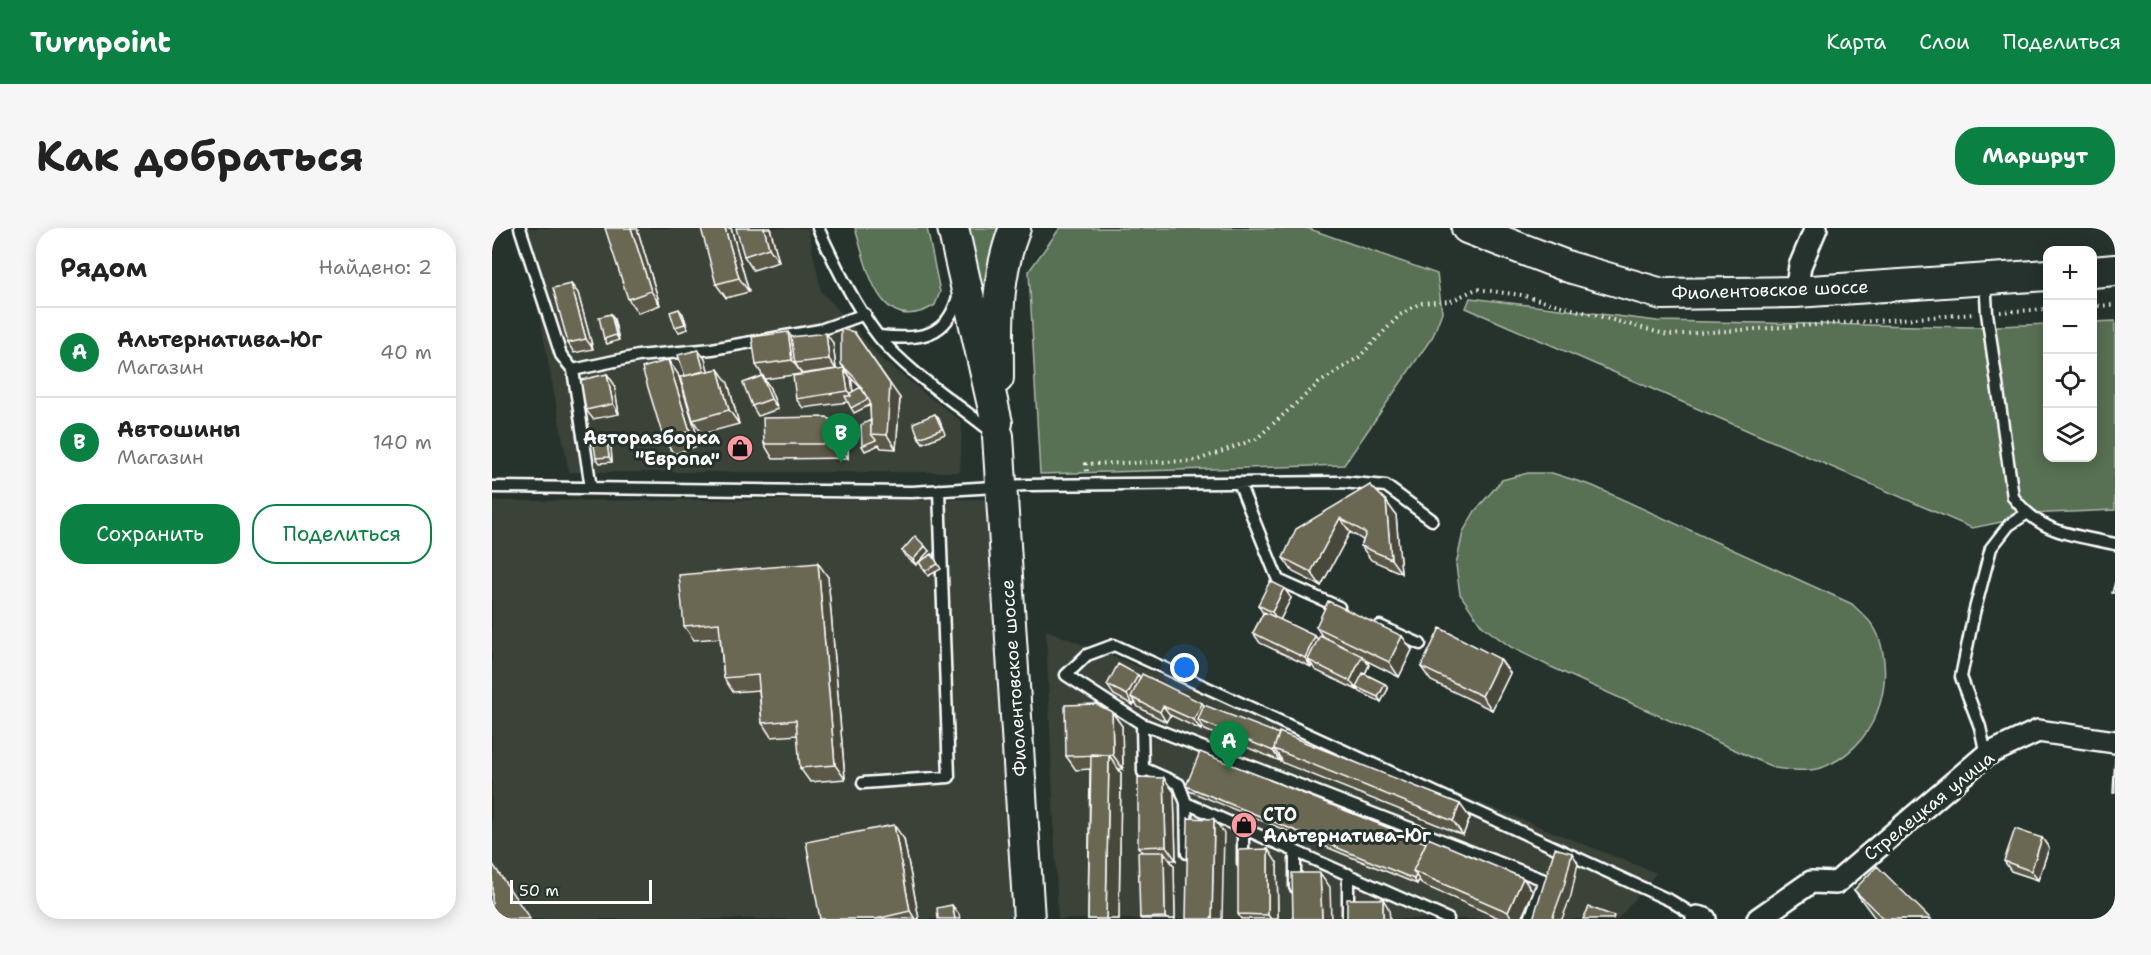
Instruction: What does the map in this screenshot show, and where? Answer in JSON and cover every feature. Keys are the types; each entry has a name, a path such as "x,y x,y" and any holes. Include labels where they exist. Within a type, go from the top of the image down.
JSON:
{"main road":[{"path":"953,228 997,423 999,284 1005,252 1015,228"},
{"name":"Фиолентовское шоссе","path":"1467,228 1569,267 1662,294 1796,292 2043,275"},
{"path":"2097,272 2115,270"},
{"name":"Фиолентовское шоссе","path":"998,436 1029,919"}],"street":[{"path":"1796,292 1800,266 1816,228"},
{"name":"Стрелецкая улица","path":"1758,919 1811,882 1836,883 1986,755 2038,731 2115,742"}],"lane":[{"path":"520,228 561,355 573,370 591,488"},
{"path":"818,228 879,336 912,369 998,436"},
{"path":"879,336 908,339 931,335 948,317 958,296 962,272"},
{"path":"1985,280 1987,313 2013,497 2026,514 2044,527 2115,544"},
{"path":"573,370 638,356 712,349 820,330 865,314"},
{"path":"492,487 939,490 1000,486 1342,482 1386,486 1432,520"},
{"path":"1239,483 1278,580 1349,612"},
{"path":"863,783 949,777 939,490"},
{"path":"1986,755 1980,727 1961,677 1974,613 1992,548 2009,525 2026,514"},
{"path":"1370,621 1420,644"},
{"path":"1530,919 1544,880 1142,724 1066,675 1088,655 1114,645 1671,901 1701,918"},
{"path":"1142,724 1143,779"},
{"path":"1143,768 1179,784 1186,803 1188,861"},
{"path":"1186,803 1348,874 1424,914 1448,919"},
{"path":"1243,828 1243,873"},
{"path":"1295,851 1295,896"},
{"path":"1348,874 1348,919"}],"path":[{"path":"1087,485 1086,464 1196,461 1256,439 1319,383 1359,357 1400,315 1420,303 1451,301 1476,289 1521,295 1668,335 2043,309"},
{"path":"2097,306 2115,305"}],"shaded area":[{"path":"523,228 808,228 821,291 882,360 962,422 960,472 569,472"},
{"path":"985,499 1015,919 492,919 492,501"},
{"path":"1046,630 1656,873 1618,919 1058,919"}],"green space":[{"path":"855,228 927,228 940,292 935,305 916,313 901,313 888,306 878,294 871,278"},
{"path":"966,228 1001,228 992,328"},
{"path":"1060,228 1307,228 1437,274 1442,312 1433,336 1344,465 1040,474 1029,271"},
{"path":"1470,298 1657,321 1975,327 2043,324 2043,462 2097,462 2097,322 2115,321 2115,510 2026,514 2011,520 1972,528 1466,308"},
{"path":"1528,473 1552,473 1593,486 1852,604 1876,630 1883,655 1885,675 1882,694 1867,731 1855,746 1839,759 1821,768 1792,770 1775,768 1549,666 1511,647 1482,626 1460,594 1456,565 1463,532 1475,511 1502,480"}],"building":[{"path":"605,228 631,228 651,291 628,299"},
{"path":"701,228 725,228 739,278 716,284"},
{"path":"736,228 764,228 769,248 744,256"},
{"path":"571,284 586,339 568,343 553,288"},
{"path":"679,309 685,324 675,327 670,312"},
{"path":"611,314 616,335 604,339 599,317"},
{"path":"841,329 854,332 890,384 887,435 871,434 870,402 855,378 841,364"},
{"path":"788,332 792,360 756,365 752,337"},
{"path":"826,333 829,359 795,363 791,337"},
{"path":"698,350 704,371 685,376 678,355"},
{"path":"668,360 690,431 664,440 642,368"},
{"path":"844,368 848,391 796,399 793,376"},
{"path":"718,369 729,410 693,420 680,377"},
{"path":"607,374 613,404 586,410 581,380"},
{"path":"762,376 771,399 752,406 743,383"},
{"path":"861,387 868,399 851,408 845,396 851,396 850,393"},
{"path":"935,414 942,429 919,438 913,423"},
{"path":"827,417 838,426 838,444 764,444 763,418"},
{"path":"871,420 871,434 876,440 862,446 861,425"},
{"path":"607,443 609,457 596,458 594,445"},
{"path":"1370,485 1386,501 1391,559 1361,546 1366,533 1340,518 1311,572 1283,558 1296,529"},
{"path":"915,536 925,546 913,560 902,551"},
{"path":"932,554 938,564 925,571 919,562"},
{"path":"818,563 835,765 800,768 796,720 762,723 758,675 724,678 719,623 684,626 679,575"},
{"path":"1270,581 1284,588 1272,612 1258,605"},
{"path":"1328,601 1402,636 1389,662 1316,627"},
{"path":"1264,612 1315,636 1305,658 1253,633"},
{"path":"1440,628 1500,659 1482,696 1421,667"},
{"path":"1320,635 1362,656 1350,681 1308,660"},
{"path":"1118,664 1138,675 1127,695 1107,685"},
{"path":"1363,673 1385,684 1378,697 1356,687"},
{"path":"1142,674 1202,703 1194,720 1163,706 1160,712 1131,697"},
{"path":"1096,704 1112,712 1113,755 1066,756 1065,705"},
{"path":"1204,705 1279,734 1273,751 1198,720"},
{"path":"1279,732 1460,804 1453,821 1274,749"},
{"path":"1200,752 1426,843 1413,871 1416,875 1414,879 1186,786"},
{"path":"1091,754 1109,755 1106,919 1088,919"},
{"path":"2115,758 2115,793 2113,793"},
{"path":"1138,777 1164,778 1166,846 1138,847"},
{"path":"1188,818 1214,819 1212,919 1186,919"},
{"path":"894,825 910,911 876,919 820,919 806,842"},
{"path":"2015,829 2042,838 2031,871 2004,861"},
{"path":"1428,838 1523,878 1508,912 1413,871"},
{"path":"1555,848 1572,853 1564,886 1552,919 1533,919"},
{"path":"1268,849 1268,915 1238,914 1238,850"},
{"path":"1138,852 1164,852 1165,917 1140,918"},
{"path":"492,863 530,919 492,919"},
{"path":"1877,866 1931,919 1884,919 1854,890"},
{"path":"1292,873 1320,873 1322,919 1293,919"},
{"path":"1347,899 1383,899 1383,919 1347,919"},
{"path":"952,905 955,919 938,919 937,908"},
{"path":"1589,907 1614,916 1613,919 1583,919"}],"place":[{"name":"Авторазборка \"Европа\"","path":"740,448"},
{"name":"Автошины","path":"841,463"},
{"name":"Альтернатива-Юг","path":"1229,771"},
{"name":"СТО Альтернатива-Юг","path":"1244,825"}]}
